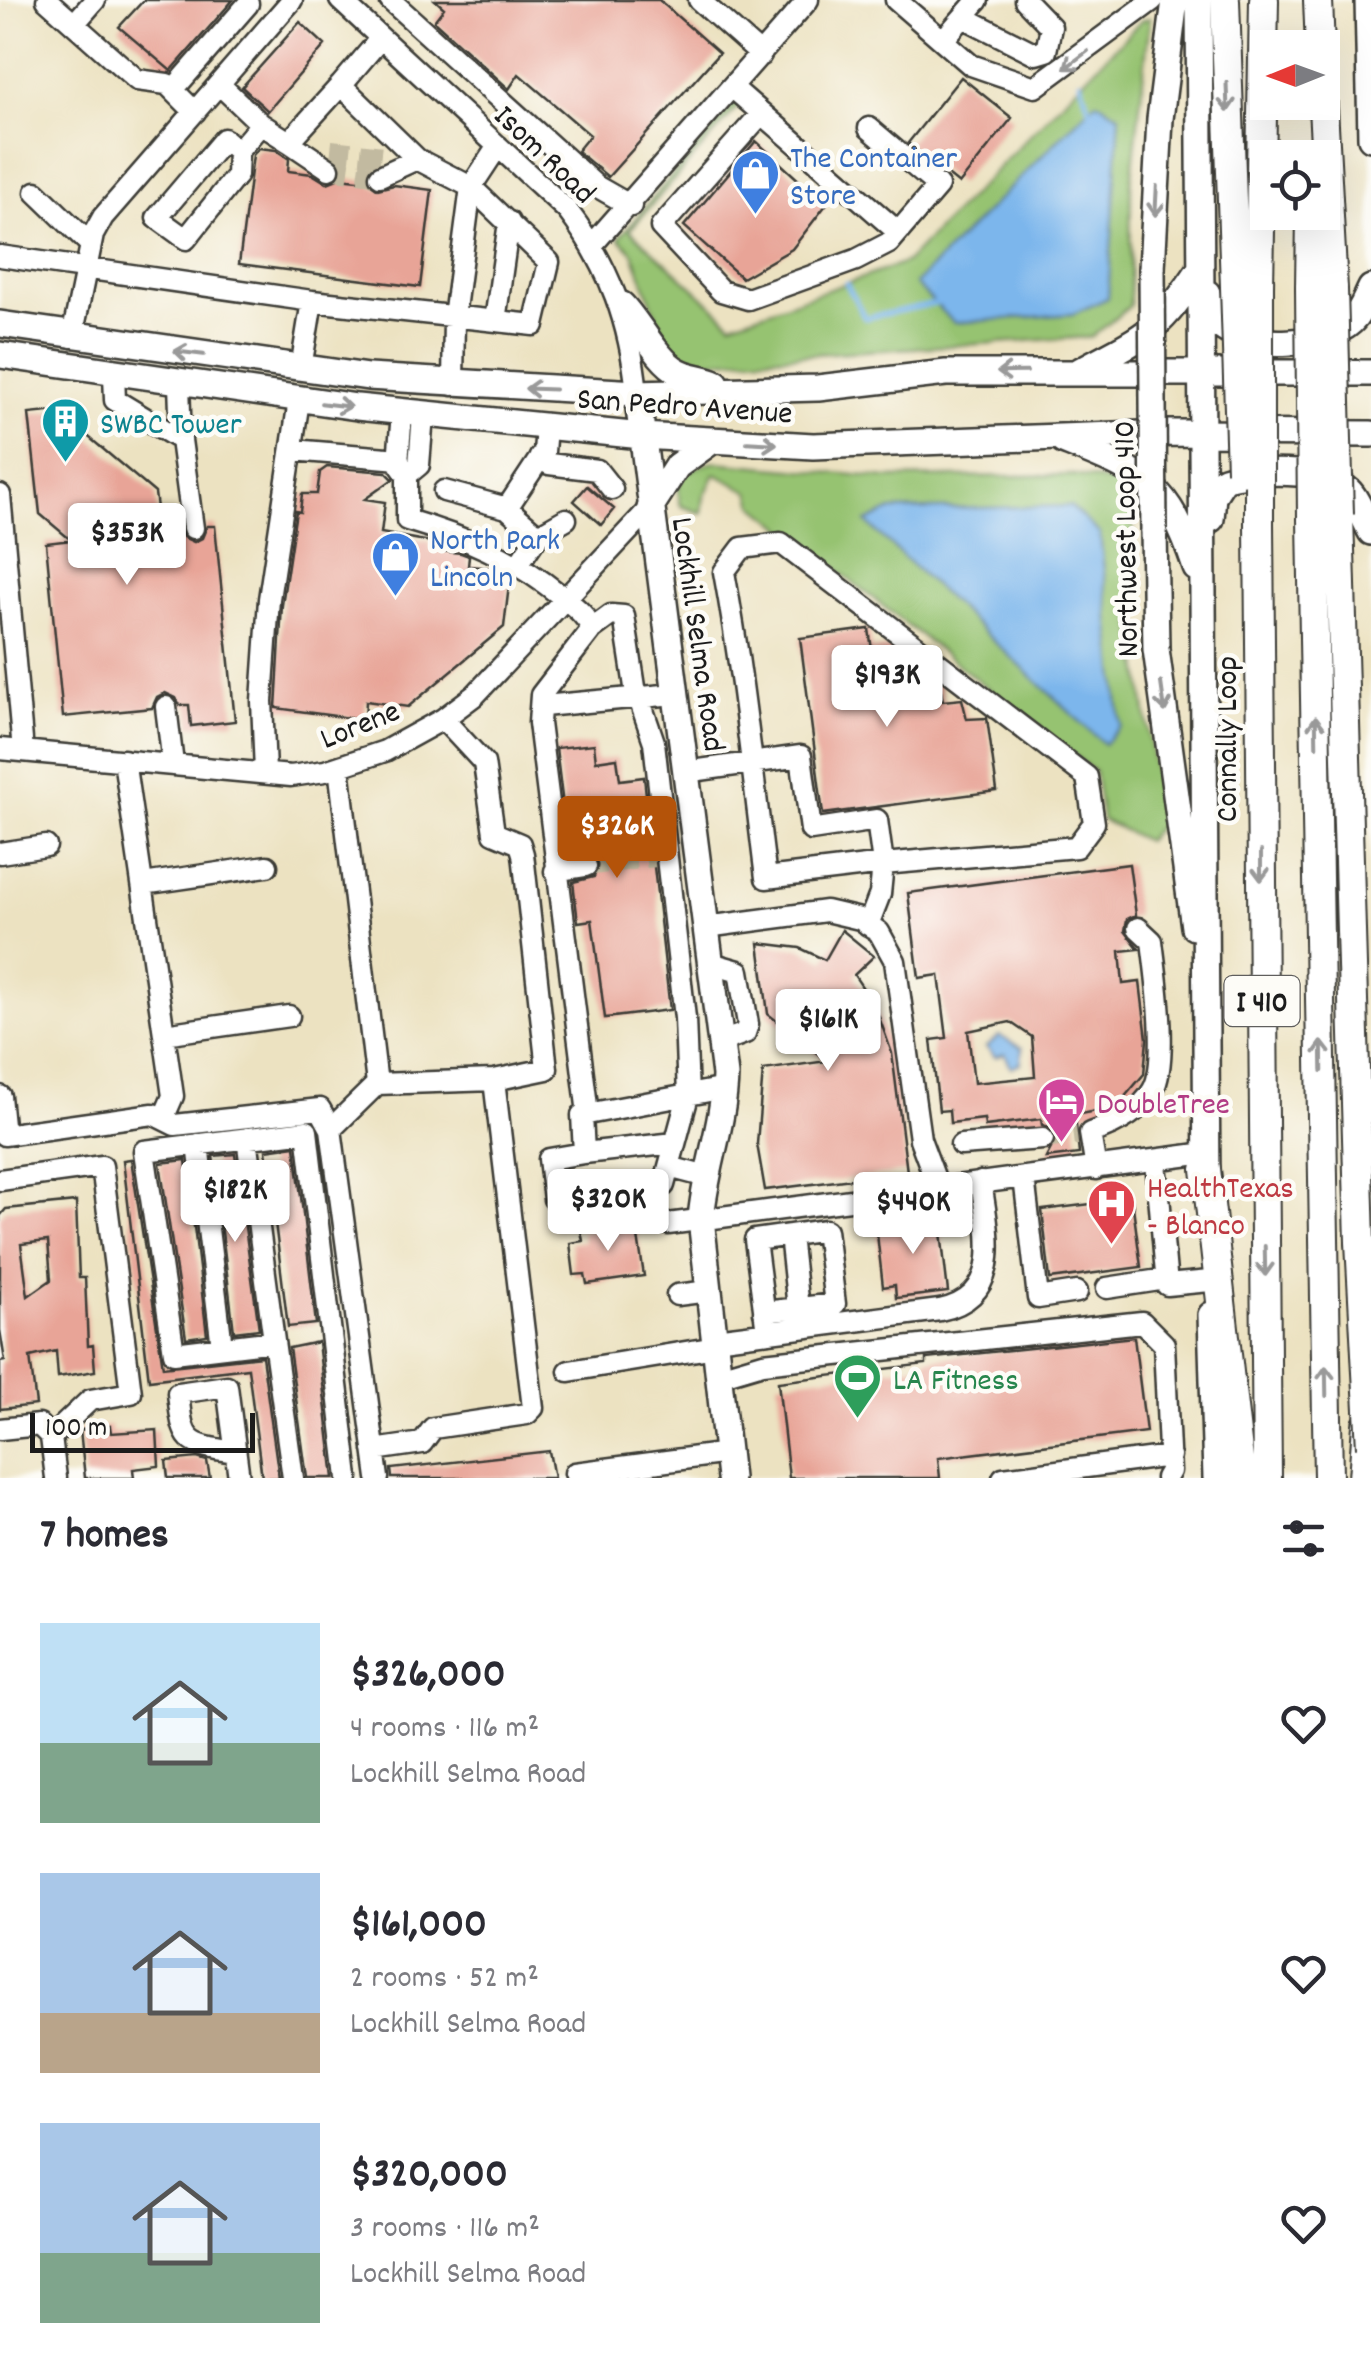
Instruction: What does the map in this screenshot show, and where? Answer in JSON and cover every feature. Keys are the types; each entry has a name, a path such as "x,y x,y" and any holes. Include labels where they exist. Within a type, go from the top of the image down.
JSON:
{"highway":[{"path":"1225,0 1247,287"},
{"path":"1247,287 1264,0"},
{"path":"1315,0 1316,30"},
{"path":"1322,120 1325,517 1371,1447"},
{"path":"1314,230 1322,289"},
{"name":"Connally Loop","path":"1247,287 1260,816 1267,1478"},
{"name":"I 410","path":"1325,517 1328,1478"},
{"path":"1206,1161 1240,1478"},
{"path":"1363,1478 1371,1354"}],"main road":[{"name":"Northwest Loop 410","path":"1175,0 1160,119 1152,269 1156,649 1195,936 1207,1074"},
{"name":"Northwest Loop 410","path":"1199,0 1206,1161 1216,1478"},
{"path":"1368,0 1371,138"},
{"path":"1200,269 1215,318 1223,328 1254,340 1316,339 1334,334 1360,312 1371,288"},
{"path":"1077,372 1146,337 1164,320 1200,269"},
{"path":"622,305 646,330 666,364 734,390"},
{"name":"San Pedro Avenue","path":"0,324 301,368 453,384 638,393 818,388 946,373 1371,373"},
{"path":"66,368 72,337"},
{"path":"114,375 119,344"},
{"name":"San Pedro Avenue","path":"2,358 412,414 642,436 813,446 1200,433 1371,434"},
{"name":"Lockhill Selma Road","path":"638,393 725,1088 702,1218 729,1466"},
{"path":"1058,438 1147,479 1182,527 1203,592"},
{"path":"650,508 676,466 714,440"},
{"path":"1203,592 1214,496 1224,479 1246,472 1324,476 1349,490 1371,532"}],"street":[{"path":"46,0 137,80 168,84 195,112"},
{"path":"74,24 95,0"},
{"path":"72,337 91,246 103,217 291,0"},
{"name":"Isom Road","path":"340,0 567,210 593,244 622,305 638,393"},
{"path":"390,0 596,186 631,206"},
{"path":"699,0 761,55"},
{"path":"593,244 631,206 808,0"},
{"path":"896,0 972,66 1035,87 1153,0"},
{"path":"943,40 978,0"},
{"path":"963,17 1036,54 1046,51 1051,27 1026,0"},
{"path":"173,90 248,4"},
{"path":"288,142 380,39"},
{"path":"219,84 260,124 309,157 330,160"},
{"path":"341,86 410,164"},
{"path":"733,88 898,232"},
{"path":"762,113 660,228 722,291 748,299 856,260 888,243 938,186 869,128"},
{"path":"238,151 224,140 157,218 186,239 238,175 238,151 260,124"},
{"path":"453,384 454,316 470,187 498,146"},
{"path":"0,256 312,302 534,326 549,262 470,187 410,164 382,166"},
{"path":"36,192 91,246"},
{"path":"494,321 509,222"},
{"path":"301,368 312,302"},
{"path":"114,375 115,400 181,440"},
{"path":"180,384 181,440 193,528"},
{"path":"266,772 262,701 269,598 299,400"},
{"path":"412,414 403,467 407,520 462,536 519,563 564,598 592,629"},
{"path":"506,508 540,457 546,427"},
{"path":"293,450 403,467"},
{"path":"540,457 550,464 597,470 612,489"},
{"path":"444,491 506,508 538,534"},
{"path":"0,496 23,751"},
{"name":"Lorene","path":"0,749 290,776 338,768 385,751 443,720 502,670 650,508"},
{"path":"519,563 538,534 566,519"},
{"path":"781,543 1087,777 1094,822 1076,847 883,864 766,878 724,572 742,548 781,543"},
{"path":"588,1114 569,943 540,742 541,695 592,629 611,615 624,616 638,698 654,742 660,856 685,1018 688,1096 664,1185 554,1200 549,1159 675,1143"},
{"path":"543,706 675,694"},
{"path":"166,707 172,764"},
{"path":"331,1128 377,1084 494,1080 547,1069 523,854 520,844 494,832 484,763 443,720"},
{"path":"686,772 801,756 810,830 877,820 883,864 880,894 868,925"},
{"path":"124,760 172,1096 163,1119"},
{"path":"338,768 377,1084"},
{"path":"0,853 46,846"},
{"path":"660,856 696,850"},
{"path":"143,884 267,866"},
{"path":"556,871 586,866"},
{"path":"706,927 826,911 879,932 895,961 920,1139 938,1187"},
{"path":"1096,1169 1084,1134 1121,1123 1154,1089 1160,1058 1152,940 1138,928"},
{"path":"164,1034 289,1016"},
{"path":"374,1450 422,1443 433,1428 527,1414 533,1408 494,1080"},
{"path":"584,1153 582,1116 725,1088"},
{"path":"0,1096 4,1135 153,1114 175,1125 320,1109 331,1128 378,1478"},
{"path":"274,1342 174,1353 144,1151 307,1132 348,1478"},
{"path":"248,1138 293,1478"},
{"path":"961,1145 1043,1139"},
{"path":"198,1144 222,1348"},
{"path":"668,1224 938,1187 1156,1162 1206,1161"},
{"path":"1156,1162 1167,1285 1210,1281"},
{"path":"0,1180 102,1166 130,1393 90,1400 50,1436"},
{"path":"669,1167 707,1177"},
{"path":"1024,1177 1038,1298 1077,1292"},
{"path":"765,1322 940,1310 967,1301 988,1270 982,1182"},
{"path":"569,1372 715,1343 765,1322 798,1308 835,1304 826,1230 754,1240 765,1322"},
{"path":"790,1235 798,1308"},
{"path":"1107,1288 1166,1279"},
{"path":"677,1295 709,1291"},
{"path":"719,1376 763,1363 1142,1322 1164,1344 1170,1456 1166,1478"},
{"path":"0,1429 39,1425 50,1436 56,1478"},
{"path":"235,1452 238,1478"},
{"path":"1004,1478 1170,1456"},
{"path":"575,1473 729,1466"}],"green space":[{"path":"1150,18 1131,185 1130,306 1092,337 686,362 674,348 669,350 633,253 619,238 736,100 741,103 630,230 732,323 905,263 1142,20"},
{"path":"715,462 888,478 1075,475 1133,486 1134,629 1162,822 1146,841 1102,820 1095,772 754,505 750,492 715,474 704,497 702,513 681,506 679,488 685,475"}],"water":[{"path":"1096,101 1120,115 1108,298 1073,314 954,323 915,284"},
{"path":"1070,506 1100,534 1121,726 1104,744 866,522 892,510"},
{"path":"999,1036 1022,1048 1021,1063 1011,1067 1005,1054 995,1057 986,1047"}],"building":[{"path":"144,0 233,0 171,71 119,27"},
{"path":"435,0 659,0 719,53 608,177 577,151 590,135 519,74 509,89 434,21 444,8"},
{"path":"300,22 325,45 268,111 242,87"},
{"path":"961,77 1012,118 959,184 908,143"},
{"name":"The Container Store","path":"756,141 826,205 792,249 742,278 684,226"},
{"path":"259,148 276,150 289,159 288,171 312,174 327,183 340,178 367,181 378,189 394,185 432,190 420,287 239,264 253,155"},
{"path":"58,411 155,493 160,531 179,529 183,537 194,542 202,538 207,526 215,526 235,721 191,726 189,705 180,705 165,693 157,697 152,708 63,717 46,543 71,540 40,514 29,414"},
{"name":"North Park Lincoln","path":"327,467 386,472 393,479 365,499 385,502 381,533 431,542 430,550 461,553 469,556 468,566 494,568 510,577 504,627 408,707 366,701 365,720 276,708 282,605 296,511 300,512 302,494 317,494 320,472"},
{"path":"587,486 614,509 601,525 574,501"},
{"path":"869,629 872,650 892,647 895,667 916,664 919,684 939,681 943,701 962,699 967,719 987,718 997,791 823,814 800,638"},
{"path":"594,744 596,761 617,758 620,780 644,777 670,1010 605,1018 592,920 578,922 573,882 594,877 599,863 584,852 581,828 566,830 556,748"},
{"path":"1129,864 1136,915 1127,919 1125,931 1139,949 1120,951 1123,984 1140,982 1147,1039 1144,1074 1116,1107 1075,1115 1079,1154 1046,1158 1057,1137 1050,1127 1042,1125 1041,1119 985,1126 984,1119 950,1123 949,1110 939,1111 931,1040 947,1038 939,975 919,978 908,893","holes":["1010,1022 1032,1037 1035,1077 974,1083 968,1031"]},
{"path":"842,930 874,956 854,975 875,1006 892,1053 907,1172 765,1190 757,1144 763,1070 827,1061 768,1014 759,943 800,948 825,960"},
{"path":"295,1146 316,1324 288,1327 266,1150"},
{"path":"235,1154 259,1329 234,1332 213,1156"},
{"path":"131,1159 163,1367 262,1356 279,1478 262,1478 248,1368 149,1380 123,1160"},
{"path":"186,1160 207,1335 186,1338 160,1163"},
{"path":"1132,1199 1141,1267 1050,1279 1042,1210"},
{"path":"76,1202 79,1278 85,1278 88,1346 93,1345 95,1371 58,1377 56,1351 30,1357 36,1405 0,1409 0,1362 5,1361 0,1330 0,1216 6,1209","holes":["48,1241 51,1280 28,1296 21,1244"]},
{"path":"939,1215 948,1292 896,1298 895,1285 883,1287 877,1234 887,1233 886,1221"},
{"path":"636,1223 644,1276 587,1284 585,1274 574,1275 570,1243 583,1241 581,1231"},
{"path":"1134,1337 1146,1432 938,1458 940,1478 789,1478 778,1382 926,1364 926,1359"},
{"path":"318,1342 334,1478 307,1478 289,1348"},
{"path":"110,1426 111,1433 157,1430 159,1466 133,1469 134,1478 85,1478 80,1430"},
{"path":"549,1451 554,1478 392,1478 391,1469"},
{"path":"166,1461 207,1461 210,1478 168,1478"}],"waterway":[{"path":"1080,80 1089,108"},
{"path":"846,283 865,318 938,303"}],"tunnel":[{"path":"331,150 383,156"},
{"path":"329,169 380,176"},
{"path":"586,866 655,857"},
{"path":"1043,1139 1077,1135"}],"place":[{"name":"The Container Store","path":"755,216"},
{"name":"SWBC Tower","path":"65,464"},
{"name":"North Park Lincoln","path":"395,598"},
{"name":"DoubleTree","path":"1062,1144"},
{"name":"HealthTexas - Blanco","path":"1112,1246"},
{"name":"LA Fitness","path":"858,1420"}]}
